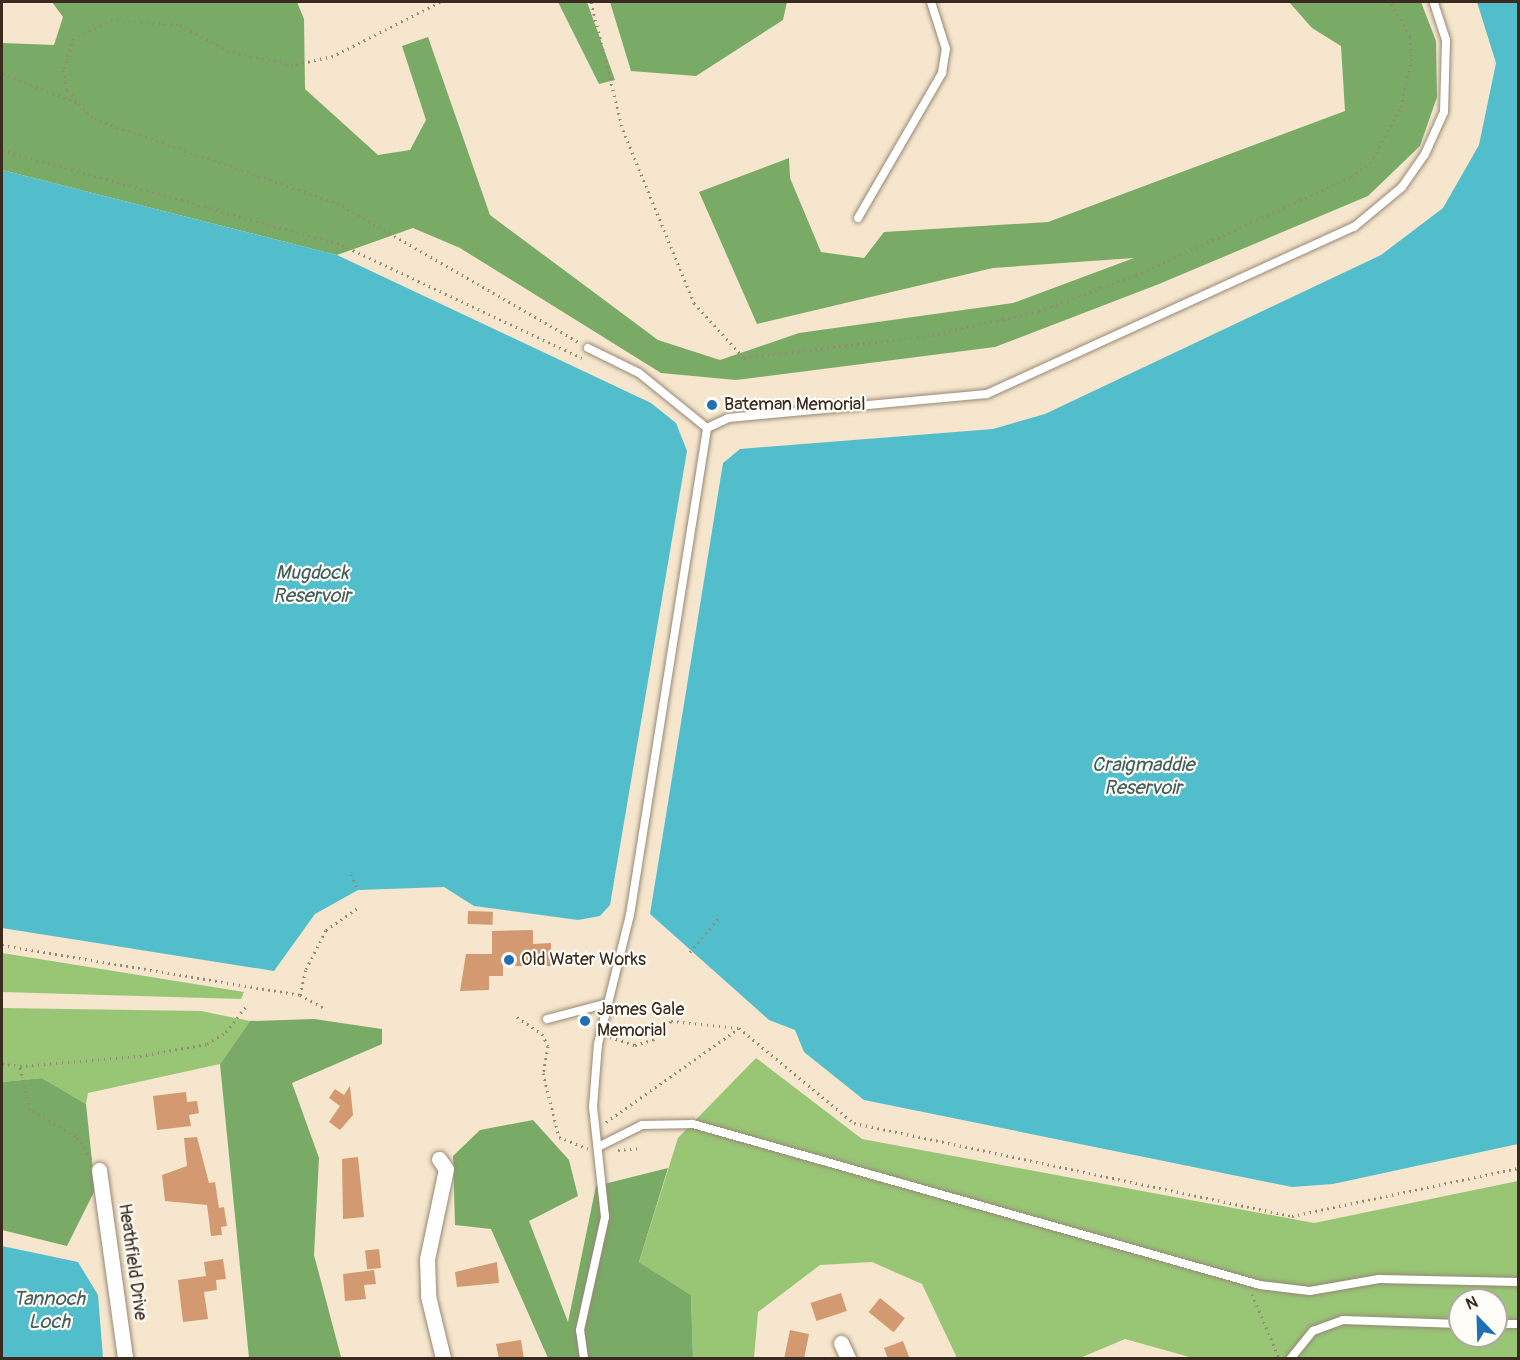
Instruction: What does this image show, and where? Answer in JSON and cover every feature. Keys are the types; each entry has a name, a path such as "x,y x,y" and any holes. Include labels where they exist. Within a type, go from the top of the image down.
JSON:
{"street":[{"path":"440,1159 446,1169 428,1258 428,1287 443,1359"},
{"name":"Heathfield Drive","path":"99,1170 125,1359"},
{"path":"841,1343 848,1359"}],"lane":[{"path":"858,218 942,73 946,49 931,2"},
{"path":"707,428 728,418 987,394 1354,226 1402,187 1425,154 1444,112 1446,40 1434,2"},
{"path":"588,348 639,373 707,428"},
{"path":"584,1359 580,1330 605,1217 596,1132 598,1044 604,1004 630,915 707,428"},
{"path":"547,1019 604,1004"},
{"path":"598,1148 642,1125 693,1124 1252,1283 1310,1290 1379,1279 1518,1282"},
{"path":"1291,1359 1312,1331 1342,1320 1448,1324"}],"path":[{"path":"440,2 333,56 293,65 229,51 178,24 112,20 74,38 66,52 67,90 94,119 337,203 588,348"},
{"path":"591,2 623,130 694,303 744,358 932,335 1039,311 1136,275 1351,177 1370,164 1401,107 1410,36 1390,2"},
{"path":"2,74 79,103"},
{"path":"2,150 342,245 592,363"},
{"path":"351,874 358,890"},
{"path":"300,995 326,930 357,908"},
{"path":"690,952 721,915"},
{"path":"2,945 300,995 323,1007"},
{"path":"2,1064 20,1066 140,1056 207,1044 226,1032 246,1006"},
{"path":"517,1017 542,1034 548,1046 543,1073 559,1137 579,1150 640,1148"},
{"path":"598,1044 614,1035 635,1045 653,1040 671,1021 739,1028 854,1123 1292,1216 1518,1168"},
{"path":"596,1132 739,1028"},
{"path":"20,1066 30,1110 76,1136 99,1170"},
{"path":"1252,1283 1251,1293 1279,1359"}],"green space":[{"path":"52,2 297,2 304,19 305,89 378,155 410,150 426,120 402,46 428,37 490,215 658,340 720,360 799,333 1013,303 1134,258 993,268 757,324 699,192 789,158 790,178 821,252 864,258 884,232 1048,222 1345,111 1341,46 1312,28 1289,2 1421,2 1436,41 1437,97 1420,146 1368,196 1159,284 995,347 736,380 661,373 460,248 413,228 337,255 2,170 2,43 54,45 63,17"},
{"path":"558,2 587,2 615,80 599,84"},
{"path":"610,2 787,2 783,20 696,76 631,71"},
{"path":"2,953 244,992 241,999 2,992"},
{"path":"2,1008 201,1011 250,1021 220,1064 88,1093 86,1104 42,1078 2,1082"},
{"path":"314,1019 382,1029 382,1044 292,1083 319,1158 314,1255 341,1357 249,1358 220,1064 250,1021"},
{"path":"756,1058 862,1139 1314,1223 1518,1181 1518,1358 1193,1358 1125,1339 1080,1358 957,1358 922,1284 872,1262 820,1265 758,1312 754,1358 693,1358 691,1295 639,1262 678,1138"},
{"path":"42,1078 86,1104 95,1190 67,1246 2,1230 2,1082"},
{"path":"533,1120 569,1160 578,1196 529,1221 568,1322 596,1186 668,1168 639,1262 691,1295 693,1358 548,1358 491,1229 455,1225 453,1156 480,1130"}],"water":[{"name":"Craigmaddie Reservoir","path":"1477,2 1518,2 1518,1144 1333,1184 1292,1187 864,1100 804,1052 795,1030 769,1020 650,914 723,463 740,449 993,429 1045,414 1381,255 1443,208 1479,145 1496,63"},
{"name":"Mugdock Reservoir","path":"2,170 337,255 651,403 676,423 687,451 610,905 600,916 578,920 474,906 444,887 358,890 315,914 274,971 2,928"},
{"name":"Tannoch Loch","path":"2,1246 78,1262 98,1295 103,1358 2,1358"}],"building":[{"path":"468,911 493,912 493,925 468,924"},
{"name":"Old Water Works","path":"533,930 533,944 551,943 551,966 503,966 503,976 489,976 489,990 460,991 466,954 492,954 492,931"},
{"path":"350,1086 353,1115 340,1130 329,1122 340,1106 329,1098 335,1089 344,1095"},
{"path":"186,1092 187,1102 197,1101 199,1113 189,1115 191,1126 157,1130 153,1096"},
{"path":"197,1137 209,1183 215,1182 219,1208 224,1207 227,1226 221,1227 222,1235 211,1236 207,1205 165,1201 162,1175 187,1166 184,1138"},
{"path":"358,1157 364,1217 343,1219 342,1159"},
{"path":"379,1249 381,1268 367,1269 365,1250"},
{"path":"223,1259 226,1279 216,1280 217,1290 204,1292 208,1319 183,1322 178,1280 206,1276 204,1262"},
{"path":"497,1262 499,1283 457,1287 455,1272"},
{"path":"374,1270 376,1284 364,1285 366,1299 345,1301 343,1274"},
{"path":"841,1293 847,1311 816,1321 811,1303"},
{"path":"880,1298 905,1318 894,1332 869,1312"},
{"path":"790,1330 809,1334 804,1359 784,1359"},
{"path":"521,1340 524,1359 499,1359 496,1344"},
{"path":"903,1341 910,1359 888,1359 884,1348"}],"place":[{"name":"Bateman Memorial","path":"712,405"},
{"name":"Old Water Works","path":"509,960"},
{"name":"James Gale Memorial","path":"585,1021"}]}
